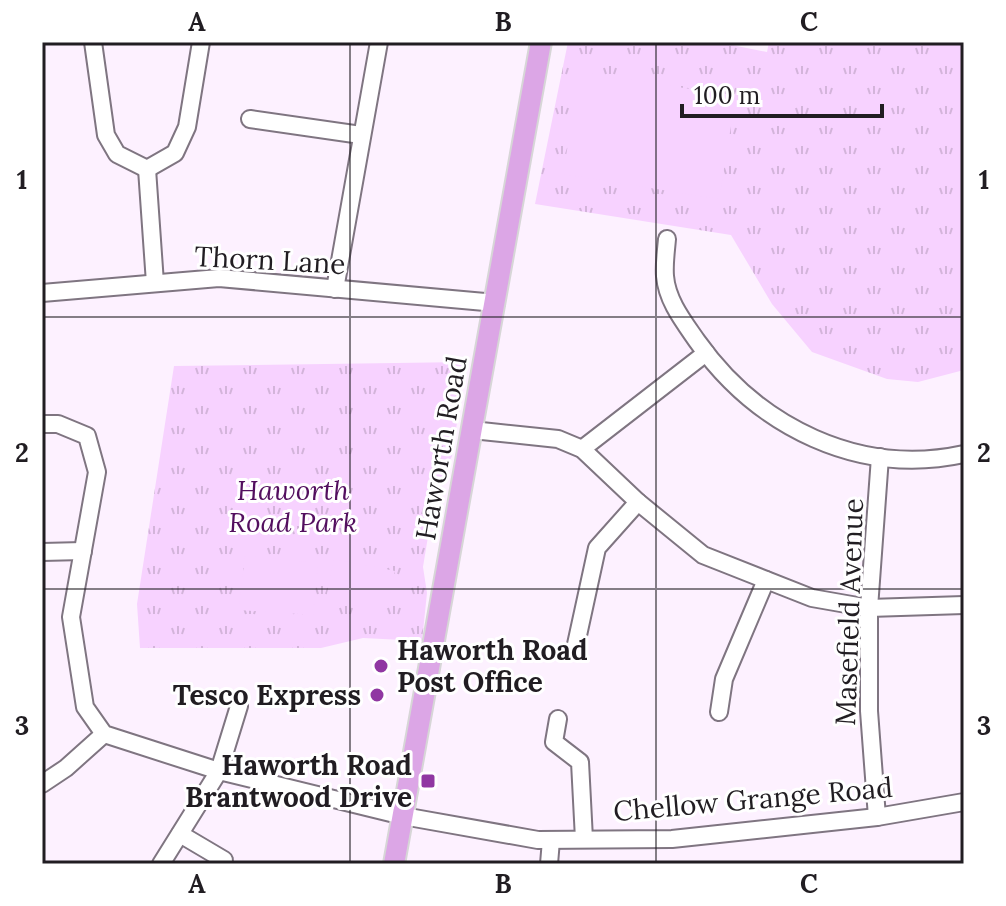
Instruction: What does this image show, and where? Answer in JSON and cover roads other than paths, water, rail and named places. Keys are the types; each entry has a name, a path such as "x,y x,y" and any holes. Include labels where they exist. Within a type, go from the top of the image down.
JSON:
{"main road":[{"name":"Haworth Road","path":"394,864 541,42"}],"street":[{"path":"93,42 106,135 117,154 147,169"},
{"path":"147,169 175,153 187,127 201,42"},
{"path":"335,289 379,42"},
{"path":"250,119 361,135"},
{"path":"147,169 155,283"},
{"path":"667,239 665,277 676,311 738,390 785,424 839,450 880,457 936,460 964,454"},
{"name":"Thorn Lane","path":"42,293 219,278 496,303"},
{"path":"582,449 706,353"},
{"path":"42,424 58,424 87,436 97,472 71,617 85,707 104,734 66,768 42,784"},
{"path":"472,430 558,439 582,449 638,502 703,555 812,598 869,608 964,605"},
{"name":"Masefield Avenue","path":"877,817 869,711 869,608 880,457"},
{"path":"575,649 597,548 638,502"},
{"path":"42,552 83,551"},
{"path":"719,712 724,679 766,580"},
{"path":"161,864 219,771 239,706"},
{"path":"558,719 554,742 580,762 584,839"},
{"name":"Chellow Grange Road","path":"104,734 219,771 403,816 538,840 672,839 877,817 964,802"},
{"path":"180,834 224,860"},
{"path":"549,864 551,840"}],"place":[{"name":"Haworth Road Post Office","path":"381,666"},
{"name":"Tesco Express","path":"377,695"},
{"name":"Haworth Road Brantwood Drive","path":"428,781"}],"park label":[{"name":"Haworth Road Park","path":"293,506"}]}
